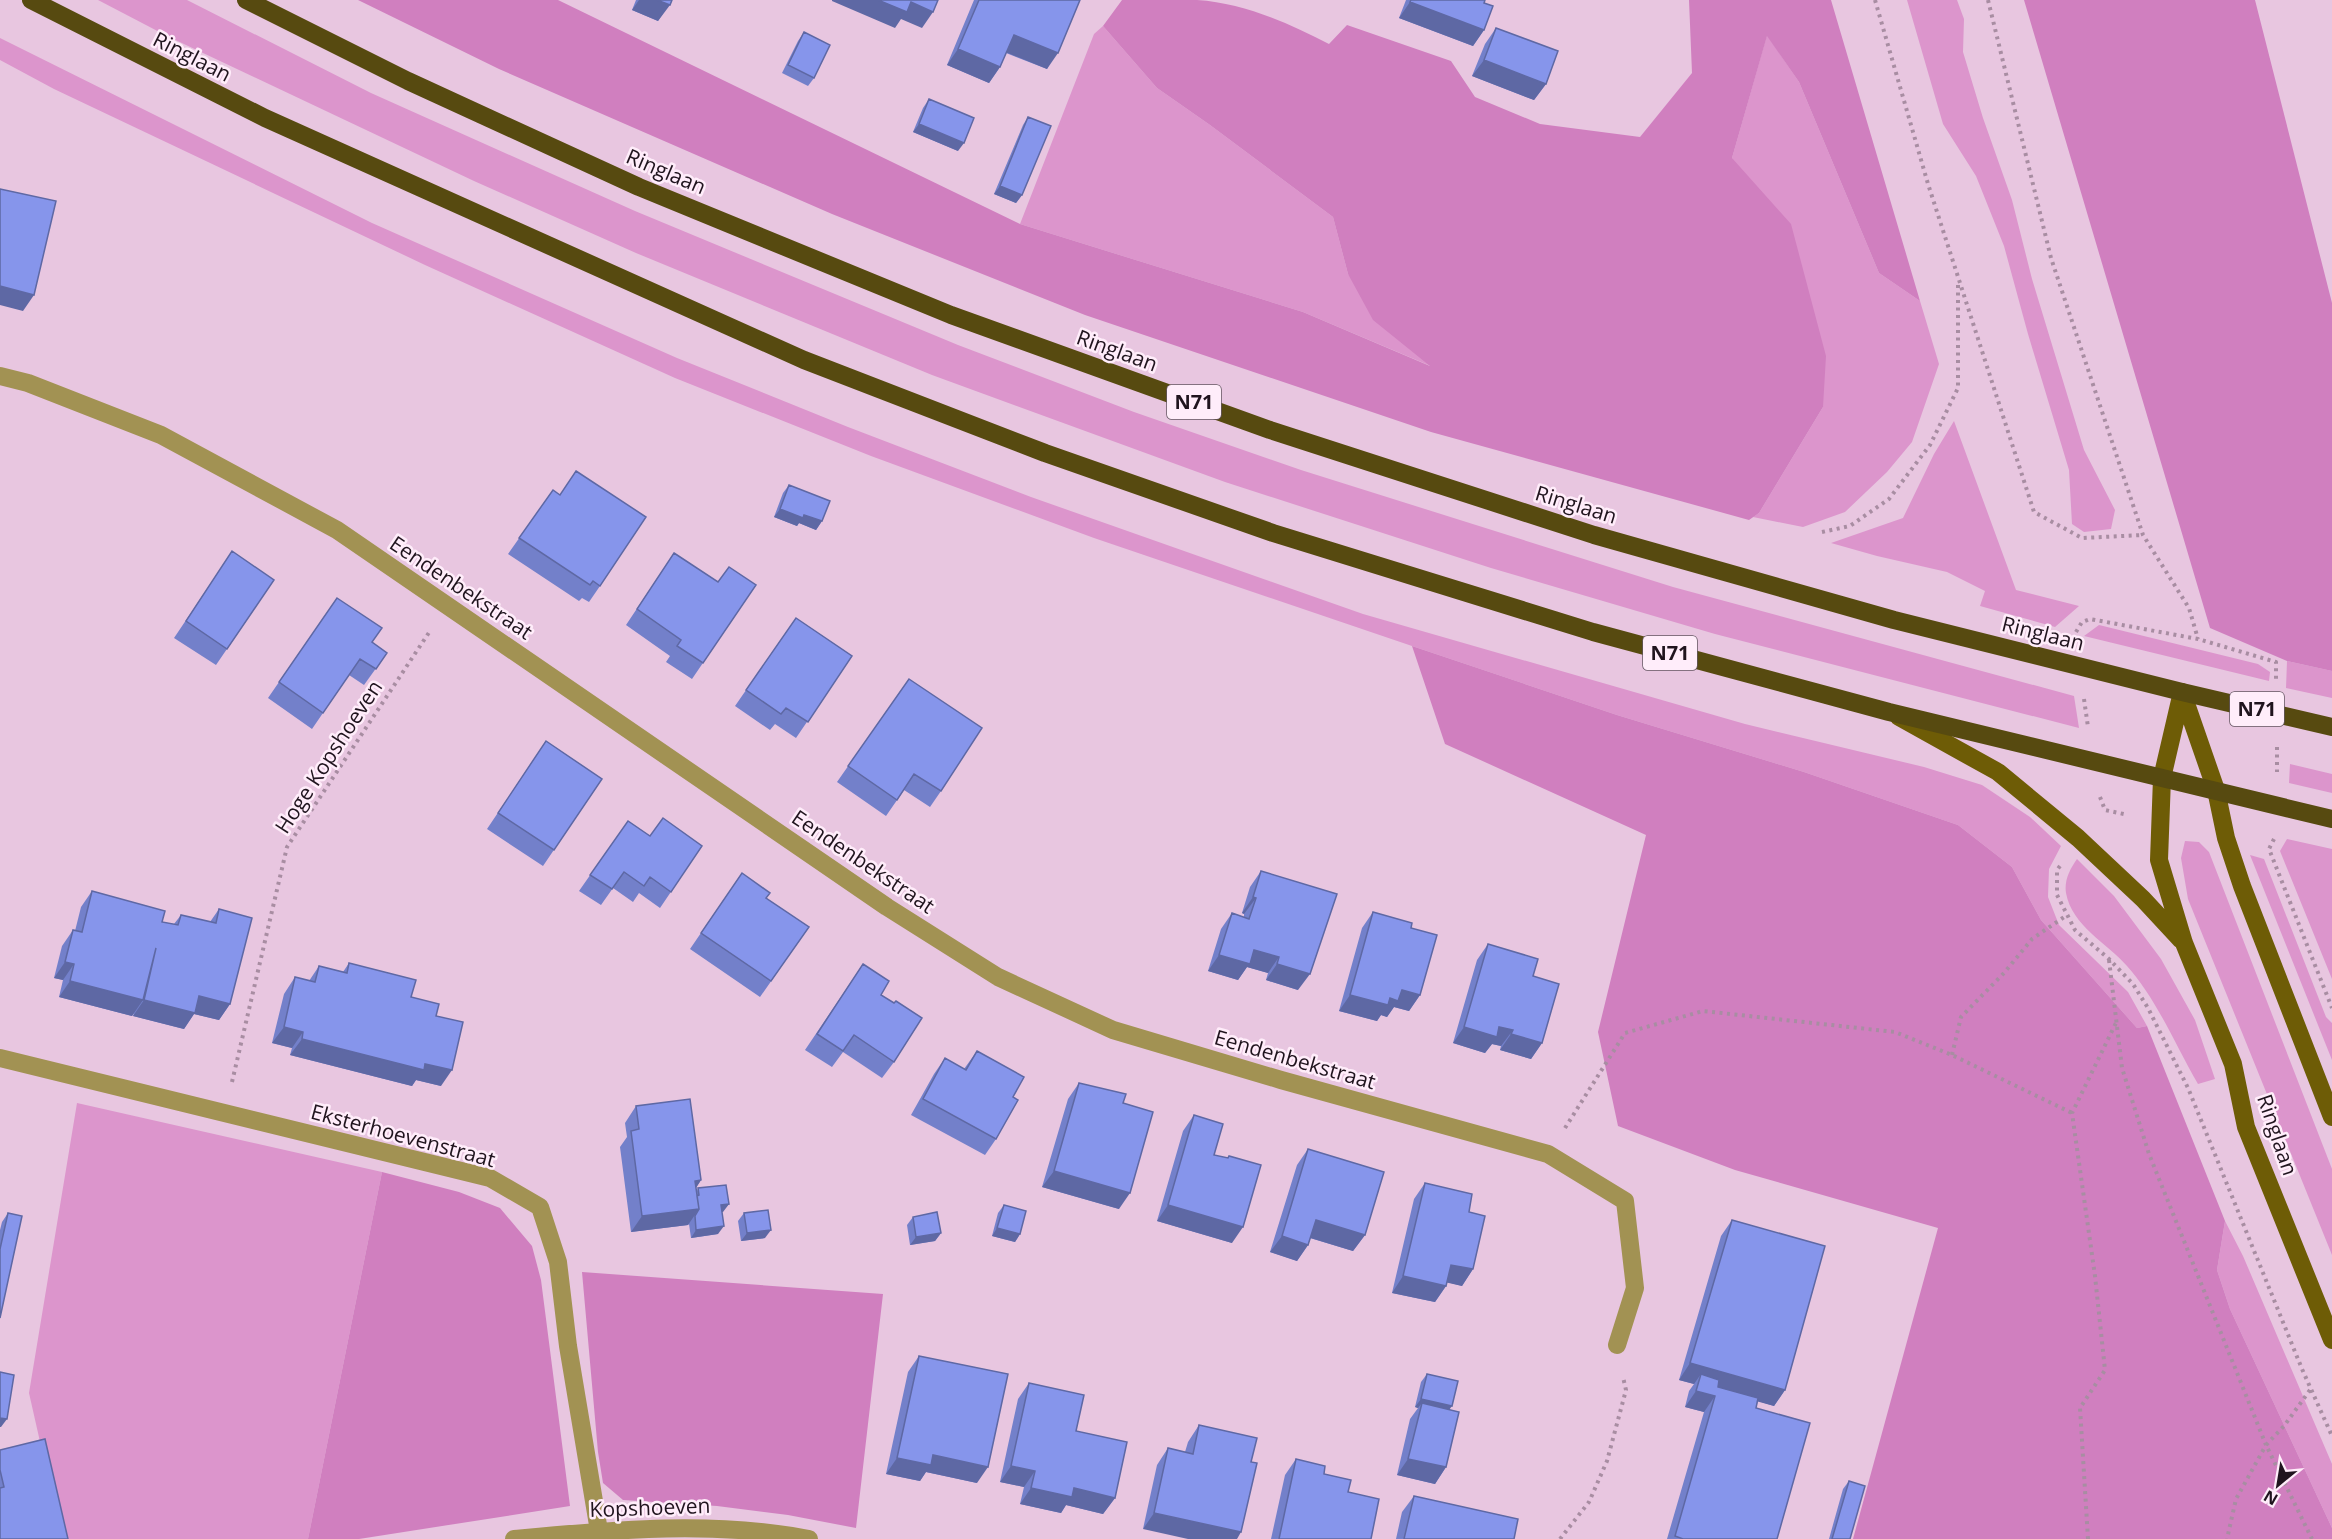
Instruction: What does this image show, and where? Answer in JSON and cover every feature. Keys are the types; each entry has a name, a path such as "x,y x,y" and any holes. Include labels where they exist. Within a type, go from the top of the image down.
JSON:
{"highway":[{"name":"Ringlaan","path":"31,0 265,118 772,346 1045,453 1274,533 1593,632 1889,712 2216,790"},
{"name":"Ringlaan","path":"246,0 408,81 639,187 951,315 1270,430 1594,534 1894,620 2182,692"},
{"name":"N71","path":"2182,692 2332,727"},
{"name":"N71","path":"2216,790 2332,819"}],"main road":[{"name":"Ringlaan","path":"2182,692 2162,778 2159,860 2184,943 2232,1064 2246,1127 2332,1340"},
{"path":"2182,692 2216,790 2226,838 2242,886 2332,1116"},
{"name":"Ringlaan","path":"1889,712 1998,772 2078,838 2143,899 2184,943"}],"street":[{"name":"Eendenbekstraat","path":"0,376 28,383 161,435 337,530 877,900 998,977 1113,1030 1281,1080 1548,1154 1625,1201 1635,1288 1617,1345"},
{"name":"Eksterhoevenstraat","path":"0,1058 490,1178 540,1207 558,1262 568,1346 599,1531"},
{"name":"Kopshoeven","path":"514,1539 644,1528 722,1528 809,1539"}],"path":[{"path":"1875,0 1928,184 2034,512 2082,538 2144,535"},
{"path":"1988,0 2051,258 2144,535 2189,608 2198,639"},
{"path":"1822,532 1850,526 1889,499 1930,445 1958,388 1959,277"},
{"name":"Hoge Kopshoeven","path":"225,1114 287,848 447,606"},
{"path":"2105,810 2078,838 2057,870 2057,895 2075,930 2133,984 2148,1008 2188,1088 2332,1436"},
{"path":"2269,849 2332,1008"},
{"path":"1952,1055 1961,1017 2004,973 2032,939 2067,915"},
{"path":"2109,960 2122,1068 2149,1154 2266,1445 2312,1539"},
{"path":"1548,1154 1625,1033 1703,1011 1895,1032 1952,1055 2072,1113"},
{"path":"2088,1539 2080,1408 2105,1370 2095,1276 2072,1113 2117,1023"},
{"path":"1560,1539 1589,1502 1607,1461 1626,1390 1617,1345"},
{"path":"2227,1539 2236,1499 2266,1445 2284,1426 2311,1389"}],"shaded area":[{"path":"98,0 187,0 371,93 635,211 958,345 1134,412 1301,470 1673,587 2074,696 2079,728 1715,634 1491,568 1225,482 932,375 636,253 474,181 167,36"},
{"path":"358,0 558,0 1020,224 1303,312 1430,366 1373,320 1348,274 1333,217 1157,88 1103,26 1122,0 1197,0 1232,5 1282,22 1329,44 1347,25 1451,61 1475,97 1540,124 1640,137 1692,73 1689,0 1831,0 1920,301 1879,273 1799,82 1767,36 1732,158 1791,224 1826,356 1823,407 1759,513 1749,520 1431,432 1085,315 832,214 499,69"},
{"path":"1907,0 1957,0 1964,19 1963,52 2012,200 2032,279 2084,450 2115,510 2111,529 2084,532 2072,524 2069,470 2004,246 1976,176 1943,124"},
{"path":"2024,0 2255,0 2332,303 2332,671 2287,661 2210,628"},
{"path":"1103,26 1157,88 1333,217 1348,274 1433,367 1303,312 1020,224 1094,34"},
{"path":"1767,35 1799,82 1879,273 1920,301 1939,364 1912,442 1887,472 1845,512 1803,527 1753,517 1759,513 1823,407 1732,158"},
{"path":"0,38 372,223 677,358 1031,497 1363,614 1745,724 1924,767 1982,785 2030,817 2061,846 2049,869 2048,897 2059,925 2128,992 2147,1026 2137,1028 2041,920 2012,867 1958,825 1804,772 1617,715 1094,538 871,456 675,378 425,265 54,89 0,60"},
{"path":"1954,421 2016,590 2079,606 2055,627 1980,606 1985,591 1947,572 1831,543 1903,518 1934,454"},
{"path":"2099,625 2258,664 2270,672 2269,681 2084,636"},
{"path":"1412,646 1617,715 1804,772 1958,825 2012,867 2041,920 2137,1028 2147,1026 2225,1221 2217,1270 2230,1309 2332,1528 2332,1539 1853,1539 1938,1228 1735,1170 1618,1126 1598,1032 1646,835 1445,744"},
{"path":"2287,661 2332,671 2332,698 2286,688"},
{"path":"2290,764 2332,774 2332,793 2289,783"},
{"path":"2287,839 2332,849 2332,979 2280,851"},
{"path":"2185,841 2199,842 2209,852 2332,1169 2332,1255 2188,899 2181,858"},
{"path":"2250,855 2264,859 2326,1017 2332,1023 2332,1060"},
{"path":"2077,859 2114,896 2161,959 2195,1020 2215,1079 2198,1084 2156,1007 2137,979 2127,966 2075,915 2066,893 2066,884"},
{"path":"77,1103 382,1172 308,1539 62,1539 29,1393"},
{"path":"382,1172 459,1192 500,1208 532,1246 541,1280 570,1506 359,1539 308,1539"},
{"path":"2225,1221 2243,1256 2332,1464 2332,1528 2230,1309 2217,1270"},
{"path":"582,1272 883,1294 856,1528 788,1515 717,1506 623,1500 603,1483 598,1452"}],"building":[{"path":"657,0 672,0 670,5"},
{"path":"878,0 938,0 933,12 911,2 907,12"},
{"path":"979,0 1080,0 1058,53 1014,35 1000,67 958,49"},
{"path":"1411,0 1485,0 1484,3 1493,6 1484,30 1410,2"},
{"path":"1496,28 1558,51 1546,84 1484,60"},
{"path":"804,32 830,45 814,78 788,65"},
{"path":"929,99 974,118 964,143 919,124"},
{"path":"1028,117 1051,126 1022,195 1000,186"},
{"path":"0,189 56,201 34,295 0,286"},
{"path":"576,471 646,517 600,586 593,581 590,585 519,538 553,490 560,495"},
{"path":"789,485 830,501 822,521 804,515 803,518 780,509"},
{"path":"232,551 274,580 227,649 186,621"},
{"path":"674,553 718,582 729,567 756,585 703,663 677,646 681,640 637,609"},
{"path":"337,598 382,628 372,642 387,653 376,669 360,659 323,713 279,682"},
{"path":"796,618 852,656 808,722 786,708 781,714 746,690"},
{"path":"909,679 982,728 941,791 914,774 897,800 848,766"},
{"path":"546,741 602,779 554,850 498,813"},
{"path":"663,818 702,846 671,892 650,877 644,886 624,872 612,889 590,875 628,821 650,836"},
{"path":"1261,871 1337,894 1310,974 1277,964 1279,957 1254,950 1250,964 1219,955 1232,913 1249,919"},
{"path":"742,873 770,893 766,898 809,927 771,981 701,933"},
{"path":"92,891 165,911 162,922 178,925 181,915 216,923 219,909 252,918 230,1004 199,996 195,1013 144,1000 156,948 143,1000 70,981 74,964 65,962 73,930 82,932"},
{"path":"1373,912 1412,923 1411,928 1437,935 1420,995 1402,990 1398,1001 1390,998 1388,1005 1350,995"},
{"path":"1488,944 1538,959 1533,976 1559,984 1542,1043 1511,1034 1513,1030 1499,1027 1497,1037 1464,1027"},
{"path":"349,963 416,980 411,997 439,1004 436,1016 463,1022 452,1070 425,1064 424,1070 302,1039 303,1032 284,1027 295,977 315,982 319,966 347,973"},
{"path":"863,964 889,981 881,995 894,1003 896,1001 922,1018 894,1062 854,1035 843,1051 817,1034"},
{"path":"977,1051 1024,1077 1013,1097 1018,1100 996,1139 923,1099 945,1058 966,1070"},
{"path":"1079,1083 1126,1094 1123,1103 1153,1112 1130,1193 1054,1171"},
{"path":"690,1099 701,1180 695,1181 699,1209 642,1216 631,1131 639,1129 636,1106"},
{"path":"1194,1115 1223,1124 1214,1155 1228,1158 1229,1156 1261,1165 1243,1227 1168,1205"},
{"path":"1308,1149 1384,1172 1365,1235 1316,1220 1308,1245 1282,1236"},
{"path":"1425,1183 1472,1194 1469,1212 1485,1216 1473,1269 1451,1265 1446,1286 1403,1276"},
{"path":"726,1185 729,1204 721,1205 724,1226 696,1230 695,1216 699,1209 698,1188"},
{"path":"1004,1205 1026,1211 1020,1234 997,1228"},
{"path":"768,1210 771,1230 747,1233 744,1213"},
{"path":"937,1212 941,1233 916,1237 913,1217"},
{"path":"8,1213 22,1216 0,1318 0,1249"},
{"path":"1732,1220 1825,1246 1785,1390 1690,1363"},
{"path":"919,1356 1008,1374 988,1467 933,1455 931,1465 897,1458"},
{"path":"0,1372 14,1375 7,1419 0,1418"},
{"path":"1427,1374 1458,1381 1452,1406 1421,1399"},
{"path":"1701,1374 1719,1380 1718,1387 1758,1398 1756,1408 1810,1423 1777,1539 1683,1539 1675,1536 1715,1396 1696,1391"},
{"path":"1029,1383 1084,1395 1076,1431 1127,1442 1115,1498 1074,1488 1072,1497 1031,1488 1035,1471 1011,1466"},
{"path":"1422,1403 1459,1412 1446,1467 1408,1459"},
{"path":"1199,1425 1257,1438 1251,1462 1257,1463 1241,1532 1154,1513 1168,1448 1193,1454"},
{"path":"45,1439 68,1539 0,1539 0,1488 4,1487 0,1470 0,1450"},
{"path":"1296,1459 1325,1466 1324,1474 1351,1480 1348,1492 1379,1499 1371,1539 1279,1539"},
{"path":"1849,1481 1865,1486 1850,1539 1832,1539"},
{"path":"1414,1496 1518,1519 1514,1539 1404,1539"}]}
